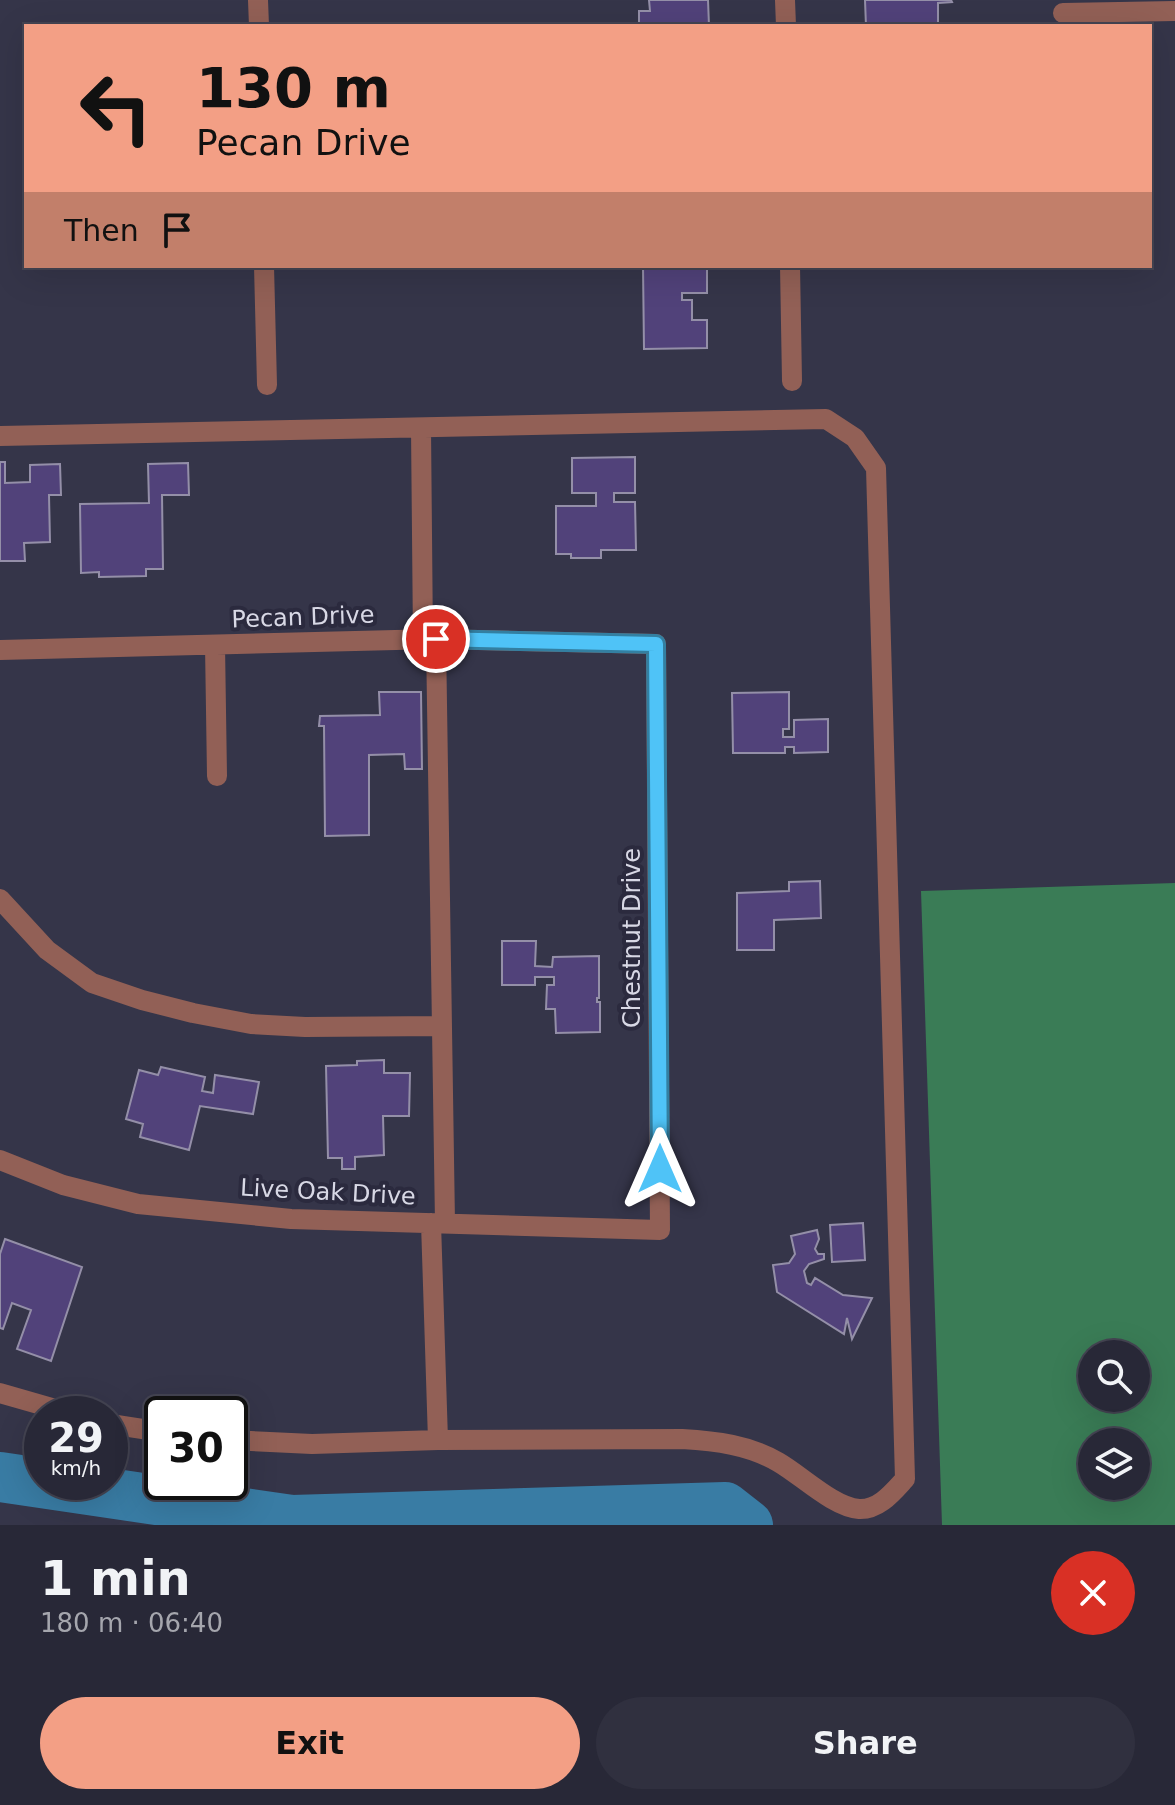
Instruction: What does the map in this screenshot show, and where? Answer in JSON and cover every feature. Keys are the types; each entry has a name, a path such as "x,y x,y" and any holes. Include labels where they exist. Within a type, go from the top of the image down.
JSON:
{"street":[{"path":"258,0 259,24"},
{"path":"785,0 786,24"},
{"path":"1063,13 1175,11"},
{"path":"264,268 267,385"},
{"path":"790,268 792,381"},
{"path":"0,436 826,419 855,438 876,468 905,1479 883,1502 860,1509 839,1503 777,1461 745,1448 715,1441 438,1440 312,1444 248,1441"},
{"path":"421,428 442,1026 438,1440"},
{"name":"Pecan Drive","path":"0,650 430,640 656,644"},
{"name":"Chestnut Drive","path":"656,644 660,1230"},
{"path":"215,645 217,776"},
{"path":"0,899 47,950 92,983 142,1000 251,1024 305,1027 442,1026"},
{"name":"Live Oak Drive","path":"0,1160 63,1185 138,1204 291,1219 660,1230"},
{"path":"0,1393 24,1400"}],"green space":[{"path":"1175,883 1175,1525 942,1525 921,891"}],"building":[{"path":"649,0 708,0 709,24 639,24 639,11 650,11"},
{"path":"865,0 952,2 938,3 938,24 866,24"},
{"path":"643,268 707,268 707,293 682,293 682,300 692,300 692,320 707,320 707,348 644,349"},
{"path":"635,457 635,493 614,493 614,502 635,502 636,550 601,550 601,558 571,558 571,554 556,554 556,506 596,506 596,493 572,493 572,458"},
{"path":"0,462 5,462 5,483 30,482 30,465 60,464 61,495 49,495 50,542 24,543 25,561 0,561"},
{"path":"188,463 189,495 162,495 163,569 146,569 146,576 99,577 99,572 81,573 80,504 149,503 148,464"},
{"path":"379,692 421,692 422,769 405,769 404,754 369,755 369,835 325,836 324,726 319,726 320,716 380,715"},
{"path":"789,692 789,729 783,729 783,737 794,737 794,720 828,719 828,752 794,753 794,747 785,747 785,753 733,753 732,693"},
{"path":"820,881 821,918 774,920 774,950 737,950 737,893 789,891 789,882"},
{"path":"502,941 536,941 535,966 552,967 553,957 599,956 597,1002 600,1002 600,1032 556,1033 555,1009 546,1009 547,985 554,985 554,977 535,977 535,985 502,985"},
{"path":"384,1060 384,1073 410,1073 409,1116 383,1116 384,1155 355,1157 355,1169 342,1169 342,1158 328,1158 326,1066"},
{"path":"161,1067 205,1077 202,1091 213,1093 215,1075 259,1082 253,1114 200,1106 189,1150 140,1137 143,1124 126,1119 139,1070 158,1075"},
{"path":"863,1223 865,1260 832,1262 830,1225"},
{"path":"817,1230 819,1239 815,1249 818,1254 824,1254 824,1259 809,1264 804,1271 807,1283 811,1285 815,1278 843,1295 872,1298 852,1339 847,1318 844,1334 777,1292 773,1265 789,1263 795,1254 791,1236"},
{"path":"5,1239 82,1267 51,1361 17,1349 31,1310 12,1303 3,1329 0,1328 0,1254"}],"waterway":[{"path":"0,1477 292,1520 725,1507 748,1525"}],"route":[{"path":"436,639 656,644 660,1169"}]}
